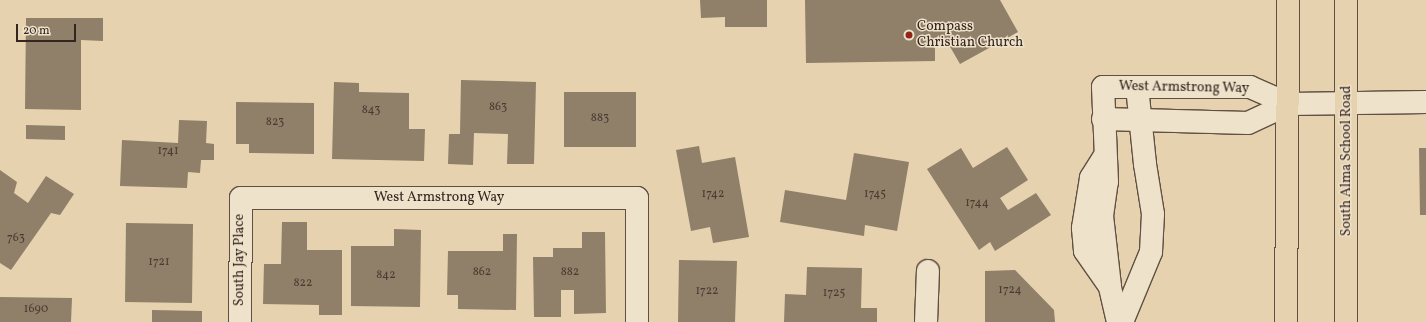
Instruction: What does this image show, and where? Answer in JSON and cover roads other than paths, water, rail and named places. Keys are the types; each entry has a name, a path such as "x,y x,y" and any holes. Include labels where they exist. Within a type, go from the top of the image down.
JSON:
{"main road":[{"path":"1286,322 1289,104 1288,0"},
{"name":"South Alma School Road","path":"1346,0 1348,102 1346,322"}],"street":[{"name":"West Armstrong Way","path":"1103,119 1103,87 1250,87 1289,104"},
{"path":"1122,322 1151,252 1153,214 1137,87"},
{"path":"1118,322 1110,286 1102,216 1107,182 1104,157 1103,119 1248,123 1289,104 1426,102"},
{"name":"West Armstrong Way","path":"241,198 637,198 637,322"},
{"name":"South Jay Place","path":"240,322 241,198"},
{"path":"926,322 928,271"}],"place":[{"name":"Compass Christian Church","path":"909,35"}]}
